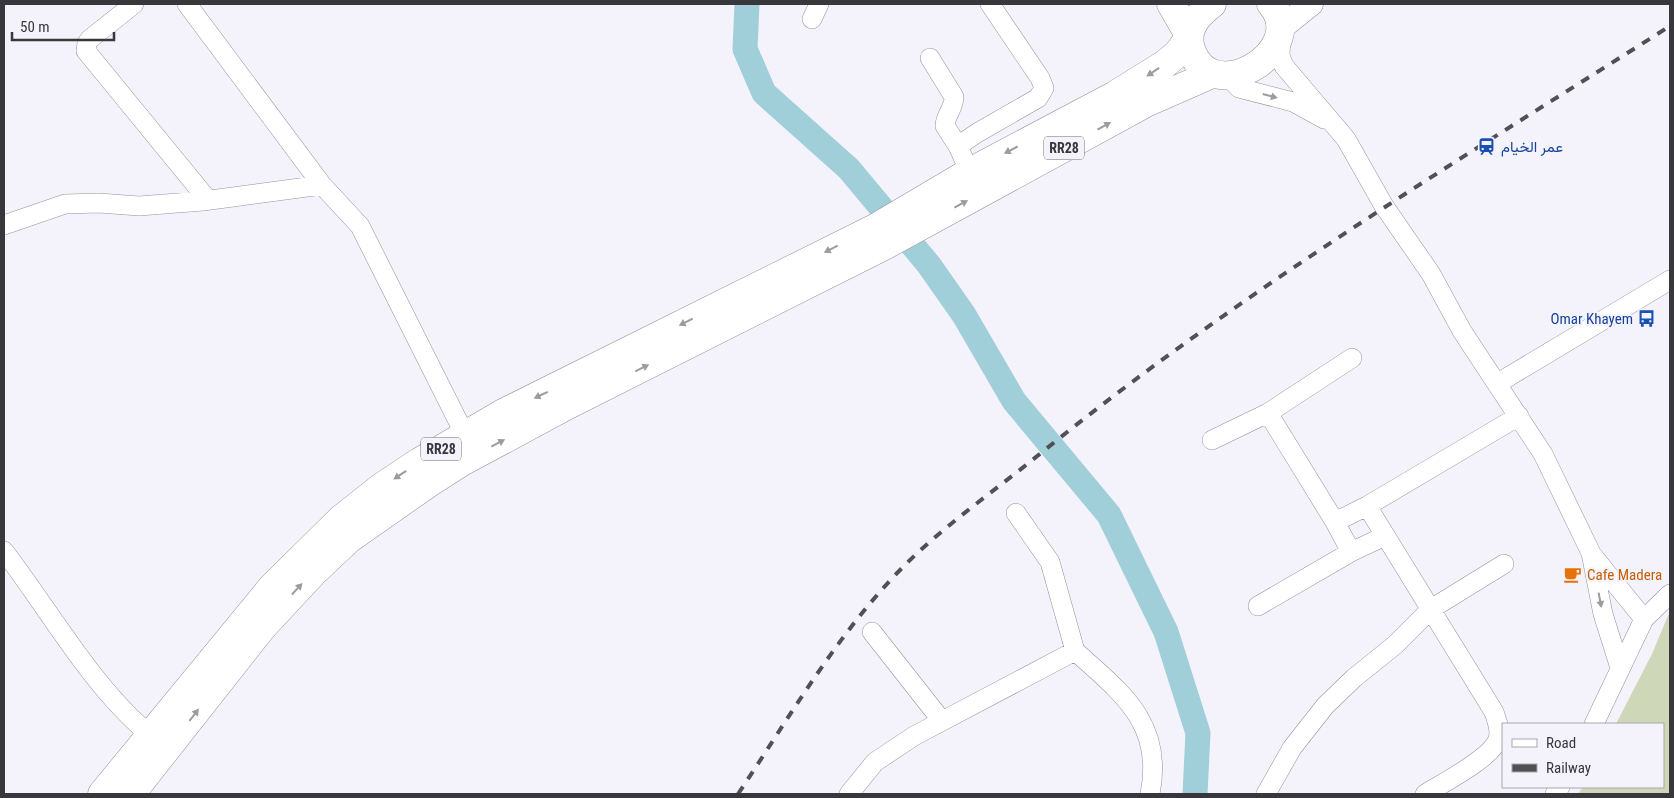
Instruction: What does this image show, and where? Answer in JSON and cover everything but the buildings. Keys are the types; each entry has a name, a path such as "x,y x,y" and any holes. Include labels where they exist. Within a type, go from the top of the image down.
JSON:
{"highway":[{"path":"1172,4 1189,37 1192,55 1201,68 1220,75"},
{"name":"RR28","path":"912,218 968,173 1141,81 1178,53 1189,37 1193,22 1212,4"},
{"name":"RR28","path":"102,794 159,742 314,572 349,539 470,445 568,405 912,218 1146,103 1220,75 1256,66 1266,58 1278,22"},
{"name":"RR28","path":"131,794 159,742"}],"main road":[{"name":"RR28","path":"1278,22 1311,4"}],"street":[{"path":"134,4 90,39 86,43 86,51 208,200"},
{"path":"187,4 322,185 360,226 470,445"},
{"path":"958,146 1038,98 1044,88 1040,78 990,4"},
{"path":"1278,22 1280,56 1284,66 1336,126 1358,158 1368,182 1417,253 1462,331 1543,454 1590,553 1603,614 1620,668"},
{"path":"930,58 954,97 954,104 947,117 945,126 958,146 968,173"},
{"path":"1220,75 1238,88 1293,102 1336,126"},
{"path":"4,225 65,204 99,203 139,206 208,200 322,185"},
{"path":"1498,383 1670,280"},
{"path":"1212,440 1268,413 1352,358"},
{"path":"1268,413 1335,522 1351,552"},
{"path":"1335,522 1367,506 1519,416"},
{"path":"1367,506 1431,609 1462,664 1494,712 1499,726 1499,737 1487,754 1425,794"},
{"path":"1016,514 1050,562 1075,650 1126,700 1149,737 1154,757 1154,772 1150,794"},
{"path":"1258,606 1351,552 1385,536"},
{"path":"4,551 84,662 131,720 159,742"},
{"path":"1590,553 1644,619"},
{"path":"1266,794 1292,748 1325,706 1402,638 1431,609 1504,564"},
{"path":"1594,723 1644,619 1670,594"},
{"path":"872,632 942,721"},
{"path":"849,794 875,762 914,736 1075,650"}],"green space":[{"path":"1670,611 1670,794 1578,794 1582,788 1664,788 1664,723 1617,723 1652,654"}],"waterway":[{"path":"747,4 745,49 764,93 849,169 929,265 964,315 1014,401 1109,515 1166,632 1198,733 1195,794"}],"railway":[{"path":"738,794 817,674 860,615 908,562 956,519 1116,394 1270,283 1349,230 1670,26"}],"place":[{"name":"عمر الخيام","path":"1487,147"},
{"name":"Omar Khayem","path":"1647,319"},
{"name":"Cafe Madera","path":"1573,575"}]}
